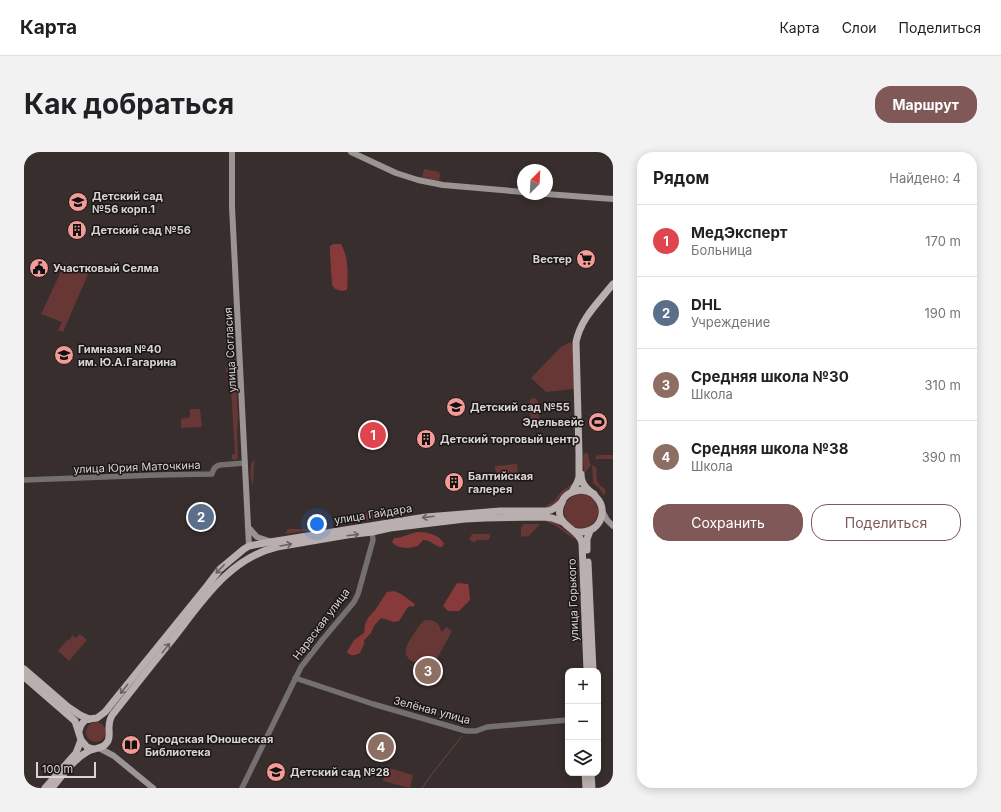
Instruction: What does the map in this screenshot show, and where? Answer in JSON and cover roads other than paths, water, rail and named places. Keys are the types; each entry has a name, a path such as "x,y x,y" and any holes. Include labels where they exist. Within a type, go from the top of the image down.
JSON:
{"main road":[{"name":"улица Согласия","path":"232,152 232,207 249,546"},
{"path":"352,152 396,173 418,180 443,185 517,191"},
{"path":"553,195 613,199"},
{"path":"572,492 578,479 579,464 576,342 580,326 613,284"},
{"path":"579,464 583,483 600,502 602,511 607,520 613,526"},
{"path":"563,522 560,511 562,502 567,495 578,490 583,490 594,494"},
{"name":"улица Гайдара","path":"78,731 85,720 105,712 207,586 215,574 236,555 249,546 426,517 500,511 548,511 555,508 562,502"},
{"name":"улица Горького","path":"593,668 586,539 601,518 602,511"},
{"name":"улица Гайдара","path":"108,740 109,721 113,714 203,600 227,573 235,566 253,555 277,547 390,528 441,522 485,518 548,518 563,522"},
{"name":"улица Горького","path":"563,522 574,531 582,543 587,668"},
{"path":"574,531 580,532 604,525 613,526"},
{"path":"248,527 260,538 270,542"},
{"path":"249,546 253,555"},
{"path":"24,669 68,707 80,715 102,720 109,729"},
{"path":"24,676 75,721 81,740 87,747 114,756 153,788"},
{"path":"45,788 76,753 81,740"},
{"path":"52,788 80,757 87,752 103,747 108,740"},
{"path":"108,740 114,756"},
{"path":"585,776 586,788"},
{"path":"591,776 592,788"}],"street":[{"name":"улица Юрия Маточкина","path":"24,480 212,474 216,466 245,463"},
{"name":"Нарвская улица","path":"242,788 301,667 354,602 358,594 373,540 372,532"},
{"name":"Зелёная улица","path":"295,678 373,704 466,731 474,732 487,727 565,720"}],"waterway":[{"path":"422,788 462,736"}],"place":[{"name":"Детский сад №56 корп.1","path":"78,202"},
{"name":"Детский сад №56","path":"77,230"},
{"name":"Вестер","path":"586,259"},
{"name":"Участковый Селма","path":"39,268"},
{"name":"Гимназия №40 им. Ю.А.Гагарина","path":"64,355"},
{"name":"Детский сад №55","path":"456,407"},
{"name":"Эдельвейс","path":"598,422"},
{"name":"МедЭксперт","path":"373,435"},
{"name":"Детский торговый центр","path":"426,439"},
{"name":"Балтийская галерея","path":"454,482"},
{"name":"DHL","path":"201,517"},
{"name":"Средняя школа №30","path":"428,671"},
{"name":"Городская Юношеская Библиотека","path":"131,745"},
{"name":"Средняя школа №38","path":"381,747"},
{"name":"Детский сад №28","path":"276,772"}]}
